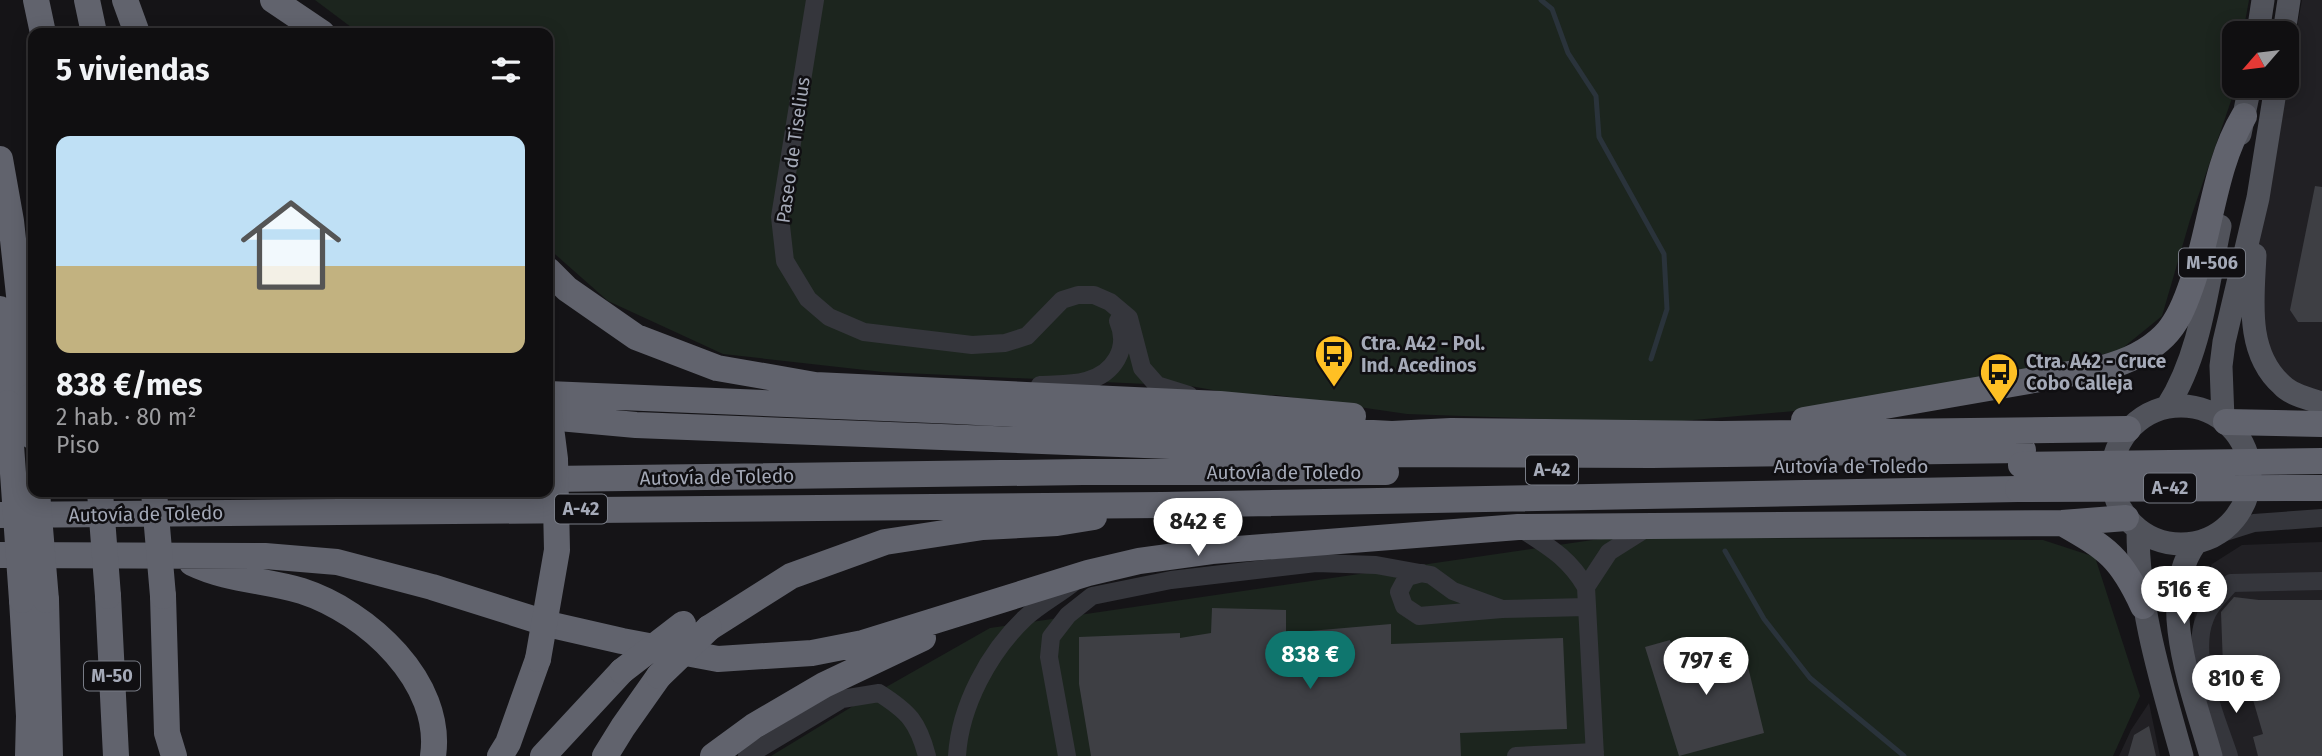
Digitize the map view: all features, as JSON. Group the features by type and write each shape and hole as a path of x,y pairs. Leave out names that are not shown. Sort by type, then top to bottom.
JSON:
{"highway":[{"path":"36,0 42,28"},
{"path":"88,0 93,28"},
{"path":"125,0 135,28"},
{"path":"273,0 314,28"},
{"path":"1721,433 2103,368 2142,354 2165,336 2181,314 2198,267 2225,159 2233,135 2245,116"},
{"path":"0,159 11,221 19,400 34,600 50,756"},
{"path":"553,275 567,289 636,337 717,368 815,385 1220,404 1384,419 1451,431"},
{"path":"0,309 19,400 28,424"},
{"path":"553,394 957,411 1392,434 1451,431 1721,433 2128,429"},
{"path":"553,417 636,425 1375,454 1652,455 2021,468 2322,448"},
{"path":"2225,421 2322,424"},
{"path":"553,429 636,425"},
{"path":"0,437 28,437"},
{"path":"500,756 508,743 538,659 557,550 553,443"},
{"path":"1083,472 1118,462 1238,462 1375,454"},
{"name":"A-42","path":"2021,468 2322,461"},
{"name":"A-42","path":"2021,468 2322,488"},
{"name":"Autovía de Toledo","path":"553,479 1083,472 2021,468"},
{"name":"Autovía de Toledo","path":"0,515 1467,500 2021,468"},
{"path":"0,482 28,482"},
{"path":"27,756 37,497"},
{"name":"M-50","path":"100,497 116,756"},
{"path":"154,497 163,596 167,733 174,756"},
{"path":"543,756 622,671 683,624 744,585 786,569 885,542 983,527 1057,523 1162,505"},
{"path":"2063,523 2112,555 2131,580 2143,606"},
{"path":"0,555 265,556 337,562 432,587 552,625 718,659 812,653 863,643 1088,573 1139,561 1212,551 1518,527 2132,524"},
{"path":"605,756 659,676 709,628 791,576 885,542"},
{"path":"178,556 211,572 302,591 340,608 378,634 407,667 427,702 436,741 433,756"},
{"path":"712,756 754,726 824,685 1011,598"}],"main road":[{"path":"2260,21 2263,0"},
{"path":"2286,21 2289,0"},
{"name":"M-506","path":"2167,407 2185,375 2193,352 2248,98"},
{"name":"M-506","path":"2225,421 2221,366 2224,342 2258,198 2274,98"},
{"path":"2258,198 2252,317 2257,344 2266,365 2283,387 2322,403"},
{"path":"2132,524 2165,543 2194,544 2216,536 2233,522 2245,503 2250,482 2249,460 2241,439 2225,421 2196,407 2167,407 2146,415 2128,429 2116,450 2111,474 2115,497 2132,524 2143,606 2182,756"},
{"path":"2194,544 2179,576 2177,617 2182,646 2199,686 2211,756"}],"street":[{"name":"Paseo de Tiselius","path":"815,0 780,217 785,261 808,299 829,317 864,332 972,345 1005,343 1027,336 1062,300 1078,295 1094,295 1110,302"},
{"path":"954,393 1085,382 1105,373 1121,356 1123,332 1110,302"},
{"path":"1110,302 1129,318 1142,368 1157,385 1220,404"},
{"path":"2216,536 2253,523 2322,518"},
{"path":"1516,756 1595,754 1586,587 1574,567 1553,549 1518,527"},
{"path":"1586,587 1609,552 1650,527"},
{"path":"1067,756 1049,657 1051,637 1068,615 1092,596 1171,580 1316,563 1376,565 1431,575 1453,591 1502,609"},
{"path":"957,756 958,740 977,683 999,646 1026,617 1088,573"},
{"path":"1422,573 1407,577 1399,592 1404,606 1419,616 1502,609 1586,607"},
{"path":"2229,756 2199,686 2200,648 2205,617 2231,583 2322,581"},
{"path":"747,756 842,699 879,693 903,708 921,733 927,756"}],"shaded area":[{"path":"315,0 2249,0 2245,21 2222,21 2222,98 2232,98 2190,220 2162,316 2119,351 1818,409 1660,423 1407,414 1276,395 1247,396 1190,386 883,372 723,354 608,301 553,252 553,28 352,28"},
{"path":"2302,0 2322,0 2322,403 2302,403 2243,322 2284,98 2300,98 2298,21"},
{"path":"1613,537 2043,540 2095,557 2140,696 2113,756 771,756 990,628"},
{"path":"2322,542 2322,756 2222,756 2191,655 2197,587 2212,564 2242,545"},
{"path":"2149,703 2160,756 2119,756 2131,730"}],"building":[{"path":"2315,186 2322,187 2322,322 2298,322 2290,310"},
{"path":"2234,597 2259,600 2322,600 2322,756 2258,756 2253,737 2263,734 2251,693 2224,693 2221,612"},
{"path":"1212,608 1286,610 1286,633 1391,624 1391,644 1563,638 1567,729 1460,733 1461,756 1091,756 1079,684 1079,637 1180,633 1180,638 1211,633"},
{"path":"1670,640 1677,665 1742,642 1764,733 1679,756 1645,647"},
{"path":"2149,726 2156,756 2128,756 2134,735"}],"waterway":[{"path":"1541,0 1552,9 1568,53 1596,96 1599,137 1664,254 1667,309 1651,359"},
{"path":"1725,551 1764,619 1810,678 1904,756"}],"place":[{"name":"Ctra. A42 - Pol. Ind. Acedinos","path":"1334,388"},
{"name":"Ctra. A42 - Cruce Cobo Calleja","path":"1999,406"}]}
